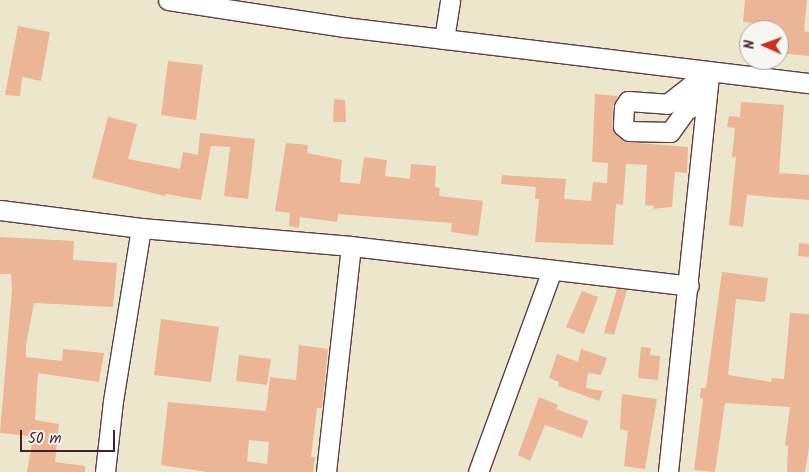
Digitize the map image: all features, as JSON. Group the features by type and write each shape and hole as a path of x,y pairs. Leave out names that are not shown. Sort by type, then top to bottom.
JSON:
{"street":[{"path":"168,0 444,39 707,86"},
{"path":"444,39 450,0"},
{"path":"676,110 690,86 809,84"},
{"path":"668,472 689,286 707,86"},
{"path":"0,210 141,228 351,246 551,272 689,286"},
{"path":"105,472 113,401 141,228"},
{"path":"326,472 351,246"},
{"path":"478,472 551,272"}],"building":[{"path":"745,0 807,0 804,31 809,32 809,56 789,54 789,20 743,20"},
{"path":"18,26 50,32 41,81 22,77 20,96 5,95"},
{"path":"168,61 203,65 196,120 161,115"},
{"path":"595,94 618,96 613,106 612,126 624,142 688,147 687,173 675,172 672,207 653,209 654,206 645,205 647,165 626,164 623,205 616,204 613,245 535,242 539,199 535,199 536,187 501,184 502,175 566,179 564,199 591,201 593,182 607,183 608,163 592,162"},
{"path":"334,99 345,100 346,122 333,122"},
{"path":"741,102 784,105 779,173 809,175 809,200 747,195 743,227 729,225 736,157 732,157 735,128 727,127 729,116 740,117"},
{"path":"108,117 137,124 128,159 180,169 183,152 198,155 200,133 255,139 248,199 224,196 230,147 211,146 201,200 166,194 165,196 92,178"},
{"path":"286,143 308,145 307,153 342,160 340,182 360,184 364,157 387,160 385,176 410,179 411,164 436,166 435,187 440,188 439,196 483,201 478,236 451,232 452,223 338,214 337,222 300,217 299,228 289,226 290,213 275,211"},
{"path":"0,237 74,241 73,260 117,263 113,307 34,303 26,345 26,357 62,361 63,349 104,353 99,382 38,373 35,420 59,424 55,462 85,466 85,472 27,472 32,443 27,443 28,436 0,433 12,289 11,274 0,274"},
{"path":"799,243 809,244 809,257 798,256"},
{"path":"722,272 768,278 765,302 736,299 728,375 771,382 772,378 784,379 790,313 809,314 809,447 805,472 787,472 788,446 785,445 790,407 725,403 715,472 694,470 703,399 700,398 701,388 706,388"},
{"path":"617,289 627,290 614,335 604,333"},
{"path":"582,291 598,297 584,334 566,327"},
{"path":"161,319 219,327 211,382 154,375"},
{"path":"299,345 328,349 322,408 317,408 311,457 315,457 313,472 207,472 161,465 168,402 266,411 270,377 296,380","holes":["249,440 269,442 267,464 247,461"]},
{"path":"641,347 651,348 650,355 660,356 658,380 638,378"},
{"path":"581,349 607,358 601,375 588,373 586,388 603,391 599,401 558,386 559,382 549,378 557,354 578,362"},
{"path":"239,355 271,359 267,385 236,381"},
{"path":"622,394 657,399 645,469 624,466 628,431 620,429"},
{"path":"539,397 558,405 556,409 588,421 582,438 545,425 530,461 518,455"}]}
